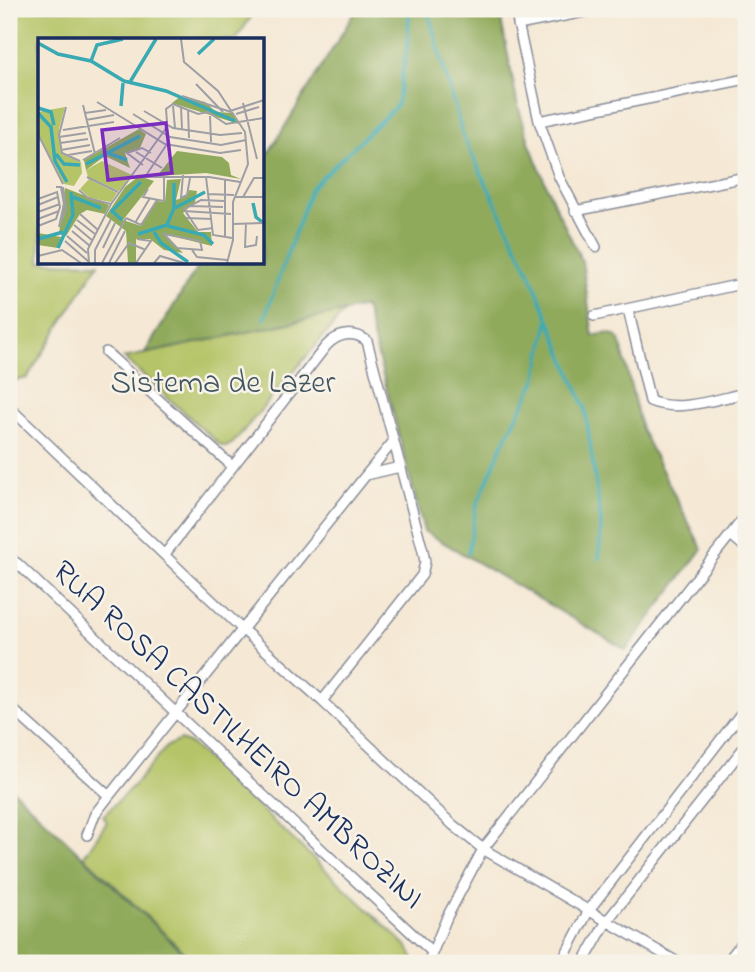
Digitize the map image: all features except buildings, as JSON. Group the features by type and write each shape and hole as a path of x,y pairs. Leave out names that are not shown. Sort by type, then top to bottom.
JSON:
{"street":[{"path":"514,9 539,121 559,177 596,247"},
{"path":"518,24 600,9"},
{"path":"539,121 746,79"},
{"path":"575,211 746,177"},
{"path":"594,316 746,283"},
{"path":"628,309 650,401 660,405 682,405 746,393"},
{"path":"165,554 332,339 347,334 361,337 370,348 423,551 424,568 422,575 322,701"},
{"path":"106,352 232,466"},
{"path":"9,407 453,825 483,849 679,963"},
{"path":"87,835 95,814 109,796 393,442"},
{"path":"366,475 400,467"},
{"path":"428,963 431,951 483,849 746,515"},
{"path":"731,535 746,548"},
{"name":"RUA ROSA CASTILHEIRO AMBROZINI","path":"9,558 431,951"},
{"path":"9,706 109,796"},
{"path":"561,963 589,910 746,707"},
{"path":"583,963 607,921 746,745"},
{"path":"729,962 746,937"}],"green space":[{"path":"9,9 256,9 237,38 38,38 38,264 98,264 27,378 9,382"},
{"path":"357,9 499,9 517,102 529,142 554,204 582,261 593,336 608,334 620,340 641,429 702,549 626,650 424,531 365,307 144,354 199,264 264,264 264,160"},
{"name":"Sistema de Lazer","path":"345,311 233,443 226,447 220,445 124,358"},
{"path":"180,740 191,744 408,947 414,963 195,963 84,856 107,822 103,816 167,746"},
{"path":"9,786 194,963 9,963"}],"waterway":[{"path":"264,319 311,188 397,105 408,42 409,9"},
{"path":"425,9 429,15 463,136 529,271 585,408 601,522 599,559"},
{"path":"468,553 476,507 502,446 536,380 548,322"}]}
